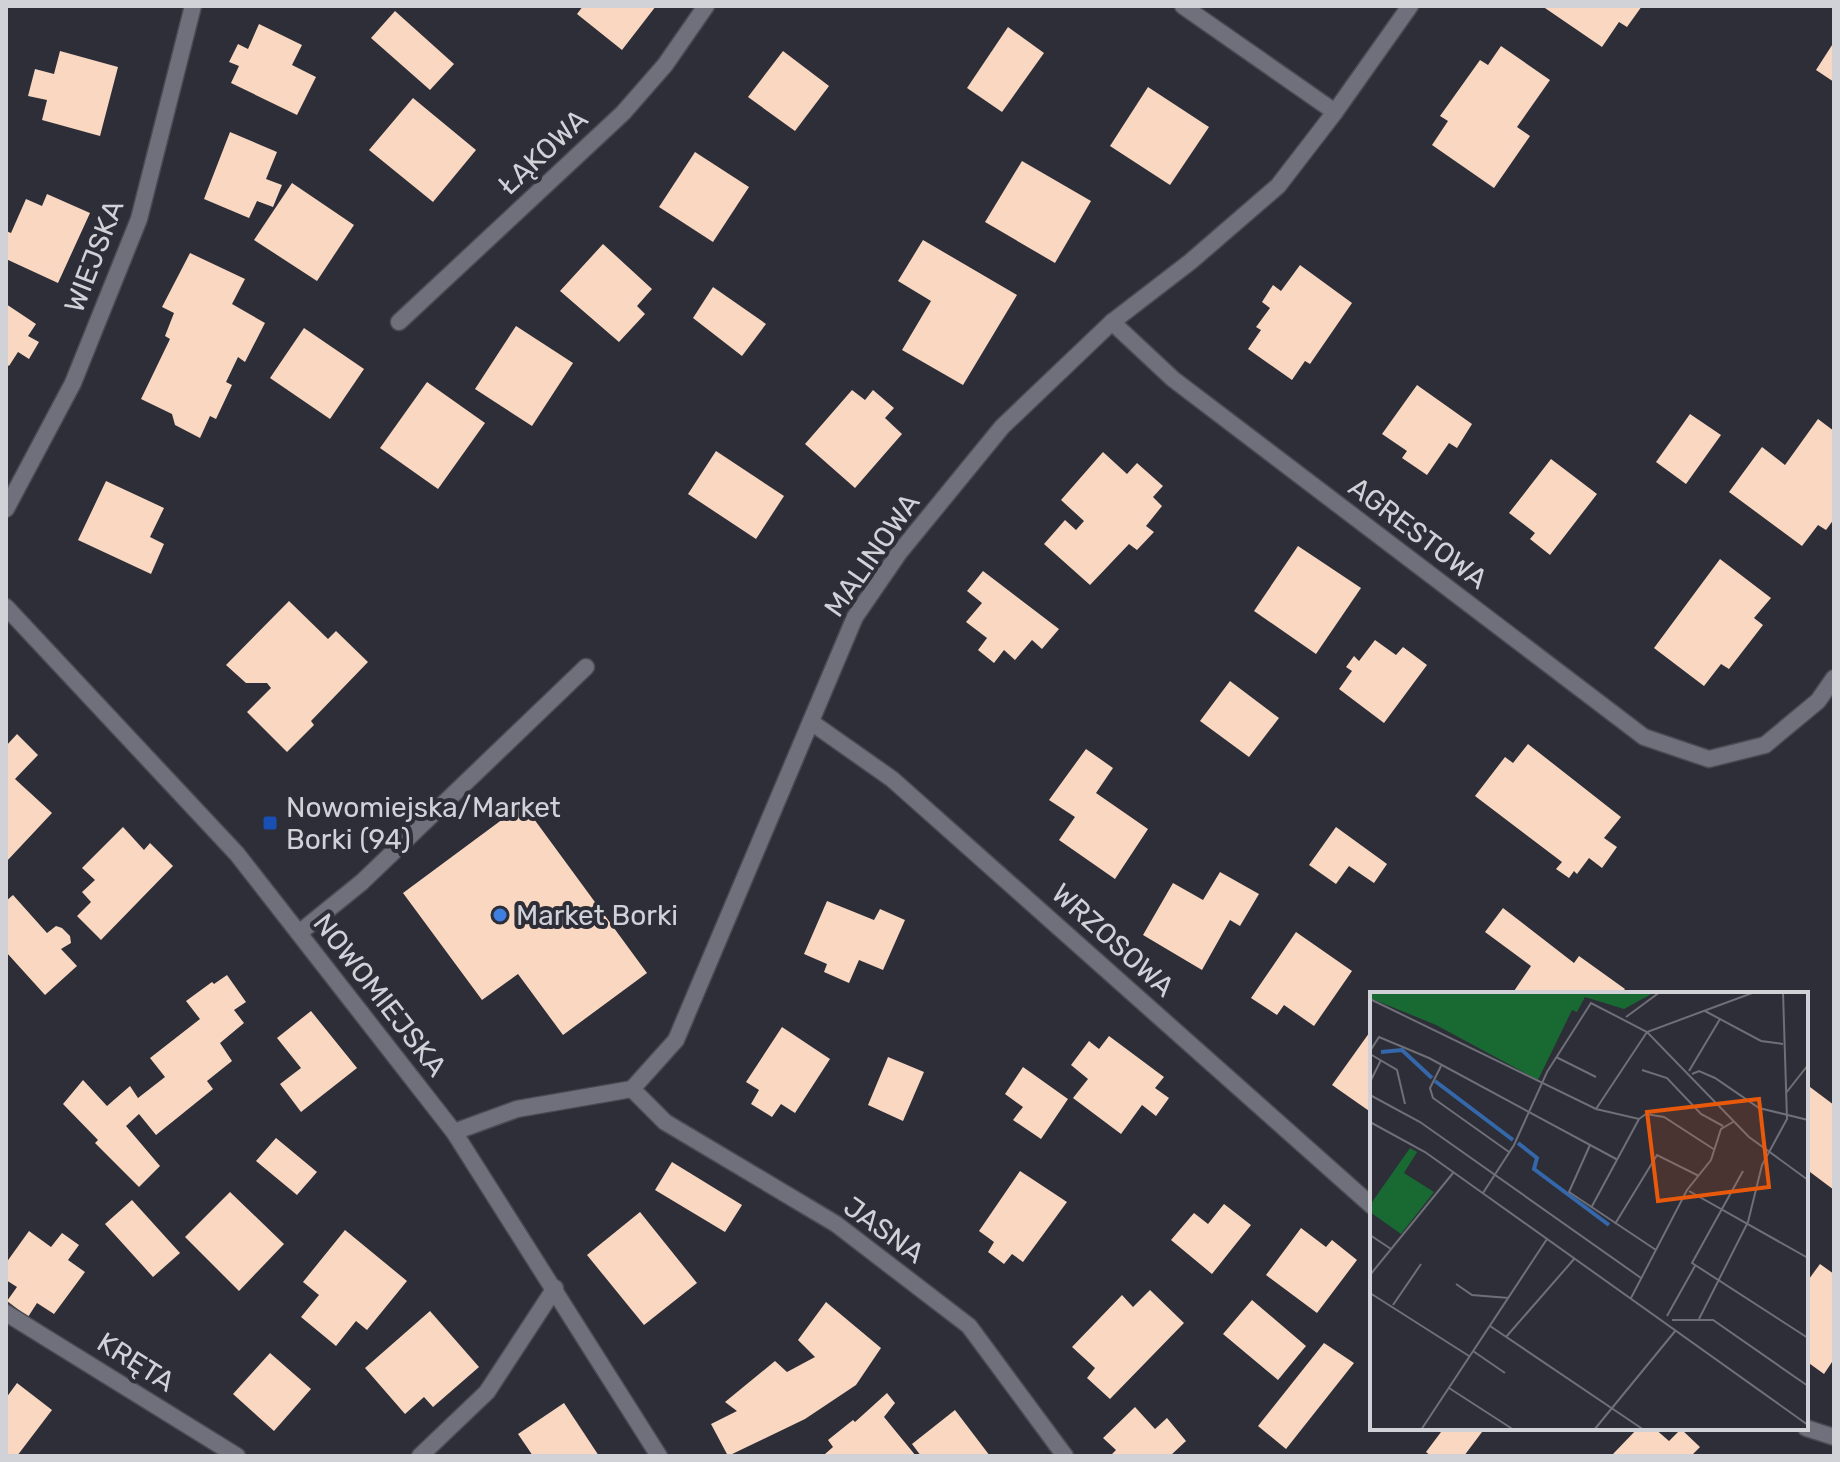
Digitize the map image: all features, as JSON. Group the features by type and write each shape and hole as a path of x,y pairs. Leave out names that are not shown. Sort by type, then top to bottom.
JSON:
{"street":[{"name":"WIEJSKA","path":"6,509 73,383 139,219 193,6"},
{"name":"ŁĄKOWA","path":"399,322 623,113 665,65 706,6"},
{"path":"1183,6 1335,112"},
{"name":"MALINOWA","path":"632,1089 676,1040 855,617 899,553 1002,427 1112,322 1190,262 1278,186 1410,6"},
{"name":"AGRESTOWA","path":"1112,322 1173,379 1644,737 1709,759 1765,745 1818,701 1834,678"},
{"name":"NOWOMIEJSKA","path":"6,607 237,854 454,1132 659,1456"},
{"path":"299,933 362,882 586,667"},
{"name":"WRZOSOWA","path":"811,722 892,779 1370,1204"},
{"path":"454,1132 517,1109 632,1089"},
{"name":"JASNA","path":"632,1089 665,1122 836,1224 969,1326 1065,1456"},
{"path":"420,1456 487,1392 555,1288"},
{"name":"KRĘTA","path":"6,1313 237,1456"},
{"path":"1808,1429 1834,1437"}],"building":[{"path":"583,6 656,6 622,50 577,14"},
{"path":"1542,6 1642,6 1627,27 1619,22 1602,47"},
{"path":"395,11 454,64 430,90 371,38"},
{"path":"259,24 302,45 292,65 316,77 297,115 231,83 239,66 229,62 238,44 248,49"},
{"path":"1008,27 1044,53 1002,112 967,88"},
{"path":"1834,42 1834,82 1816,70"},
{"path":"1501,46 1550,80 1517,127 1530,136 1494,188 1432,145 1448,121 1440,116 1480,60 1488,65"},
{"path":"60,51 118,67 100,136 42,120 47,100 28,96 35,69 54,74"},
{"path":"783,51 829,86 795,131 748,97"},
{"path":"1148,87 1209,127 1170,185 1110,146"},
{"path":"413,98 476,150 433,202 369,150"},
{"path":"230,132 277,152 266,179 282,185 273,207 257,201 249,218 204,199"},
{"path":"695,152 749,187 713,242 659,207"},
{"path":"1022,161 1091,201 1055,263 985,222"},
{"path":"292,183 354,225 317,281 254,240"},
{"path":"47,194 90,213 58,283 6,259 6,231 11,233 26,199 42,206"},
{"path":"923,240 1017,295 963,385 902,350 931,301 898,281"},
{"path":"603,244 652,289 637,306 645,314 619,342 560,291"},
{"path":"190,253 245,279 232,304 265,323 245,362 238,357 226,382 232,385 216,419 210,416 200,438 175,425 172,414 141,399 170,339 165,336 174,313 162,307"},
{"path":"1300,265 1352,303 1310,364 1305,361 1292,380 1248,349 1261,330 1256,327 1270,308 1262,302 1273,285 1281,291"},
{"path":"713,287 766,324 742,356 693,318"},
{"path":"6,304 36,324 28,336 39,342 29,359 18,352 9,366 6,364"},
{"path":"516,326 573,363 532,426 475,389"},
{"path":"304,328 364,369 330,419 270,378"},
{"path":"427,382 485,423 438,489 380,448"},
{"path":"1417,385 1472,424 1457,448 1449,443 1427,475 1402,458 1407,451 1382,434"},
{"path":"852,390 865,400 873,390 894,408 885,418 902,434 855,488 805,444"},
{"path":"1690,414 1721,435 1686,484 1656,462"},
{"path":"1818,419 1834,431 1834,519 1826,530 1818,525 1802,546 1729,492 1762,447 1785,465"},
{"path":"716,451 784,496 756,539 688,494"},
{"path":"1103,452 1127,474 1137,463 1163,486 1153,497 1162,506 1146,526 1154,532 1137,550 1129,544 1090,585 1044,544 1065,520 1076,530 1084,521 1061,500"},
{"path":"1551,459 1597,494 1550,555 1530,539 1535,533 1509,513"},
{"path":"106,481 164,508 150,537 164,544 151,574 78,540"},
{"path":"1298,546 1361,588 1316,654 1254,611"},
{"path":"1720,559 1771,598 1754,618 1763,625 1729,669 1721,664 1704,686 1654,648"},
{"path":"983,571 1059,629 1042,649 1032,640 1015,660 1004,650 994,663 978,650 987,638 966,622 982,603 967,591"},
{"path":"289,601 328,639 336,631 368,662 311,721 314,725 287,752 247,712 271,688 267,683 246,683 226,665"},
{"path":"1375,640 1396,655 1403,647 1427,665 1384,723 1339,689 1352,671 1346,667 1354,656 1359,661"},
{"path":"1230,681 1279,718 1249,757 1200,721"},
{"path":"17,734 38,755 15,779 52,813 6,862 6,746"},
{"path":"1528,744 1621,817 1604,838 1617,847 1602,868 1589,858 1577,874 1574,871 1569,878 1556,869 1562,862 1475,796 1505,757 1513,763"},
{"path":"1086,749 1113,768 1096,793 1148,829 1115,879 1059,840 1075,817 1049,800"},
{"path":"523,804 647,973 563,1035 518,974 482,1000 403,893"},
{"path":"123,827 144,850 150,843 173,866 101,940 77,916 91,902 82,892 95,880 82,868"},
{"path":"1336,827 1387,864 1374,883 1349,866 1336,884 1309,865"},
{"path":"1220,872 1259,894 1240,926 1230,920 1202,970 1143,935 1173,883 1203,900"},
{"path":"13,895 47,933 56,926 70,936 71,943 61,949 77,966 45,995 6,952 6,901"},
{"path":"827,901 874,920 880,909 905,920 883,970 859,960 849,983 824,972 827,964 804,954"},
{"path":"1503,908 1574,963 1579,956 1625,989 1623,992 1513,992 1531,966 1485,932"},
{"path":"1296,932 1352,971 1314,1026 1284,1005 1277,1015 1251,998"},
{"path":"227,975 246,1002 234,1010 244,1023 220,1043 232,1061 207,1081 213,1089 156,1135 139,1114 126,1126 160,1166 139,1187 95,1143 98,1140 63,1104 83,1080 107,1106 130,1086 138,1098 165,1077 150,1058 200,1019 186,1001"},
{"path":"311,1011 357,1068 301,1112 280,1084 301,1068 277,1038"},
{"path":"782,1027 830,1059 795,1113 781,1104 772,1117 751,1104 759,1090 746,1082"},
{"path":"1370,1032 1370,1112 1332,1085"},
{"path":"1109,1036 1164,1077 1155,1088 1169,1098 1156,1116 1142,1105 1121,1134 1073,1098 1088,1079 1071,1065 1089,1041 1099,1049"},
{"path":"888,1057 924,1072 903,1121 868,1105"},
{"path":"1023,1067 1068,1099 1041,1139 1013,1120 1023,1107 1005,1094"},
{"path":"1808,1086 1834,1105 1834,1190 1808,1170"},
{"path":"276,1138 317,1172 297,1195 256,1161"},
{"path":"672,1162 742,1205 725,1232 655,1190"},
{"path":"1020,1171 1067,1202 1023,1262 1012,1254 1004,1264 988,1252 994,1242 979,1231"},
{"path":"230,1192 284,1244 239,1291 185,1237"},
{"path":"132,1200 180,1253 153,1277 105,1224"},
{"path":"1224,1204 1251,1225 1212,1274 1171,1240 1194,1213 1208,1224"},
{"path":"640,1212 697,1283 644,1325 587,1255"},
{"path":"1301,1228 1326,1247 1332,1240 1357,1260 1317,1313 1266,1275"},
{"path":"345,1230 407,1281 367,1330 356,1321 336,1346 301,1317 319,1295 303,1282"},
{"path":"29,1231 51,1247 62,1233 79,1245 68,1260 85,1272 54,1314 37,1303 28,1317 7,1301 17,1287 6,1280 6,1263"},
{"path":"1820,1264 1834,1274 1834,1359 1824,1374 1808,1362 1808,1280"},
{"path":"1150,1290 1184,1323 1110,1399 1087,1378 1095,1368 1072,1347 1122,1295 1133,1307"},
{"path":"1252,1300 1306,1346 1278,1380 1223,1334"},
{"path":"826,1302 881,1348 856,1385 805,1419 728,1456 711,1424 737,1411 725,1402 775,1361 787,1372 815,1357 798,1340"},
{"path":"430,1311 479,1367 433,1407 424,1397 405,1414 365,1368"},
{"path":"1324,1343 1354,1363 1286,1449 1258,1426"},
{"path":"270,1353 311,1389 274,1431 233,1394"},
{"path":"17,1383 52,1410 17,1456 6,1456 6,1398"},
{"path":"887,1393 895,1403 884,1417 916,1456 827,1456 825,1454 833,1447 828,1440 853,1420 855,1422"},
{"path":"564,1403 599,1456 533,1456 518,1434"},
{"path":"1135,1407 1155,1429 1167,1418 1186,1441 1170,1456 1110,1456 1116,1450 1103,1438"},
{"path":"955,1410 990,1456 921,1456 912,1444"},
{"path":"1442,1430 1484,1430 1464,1456 1431,1456 1426,1452"},
{"path":"1636,1430 1656,1430 1669,1441 1682,1430 1700,1447 1691,1456 1613,1454"}],"place":[{"name":"Nowomiejska/Market Borki (94)","path":"270,823"},
{"name":"Market Borki","path":"500,915"}]}
